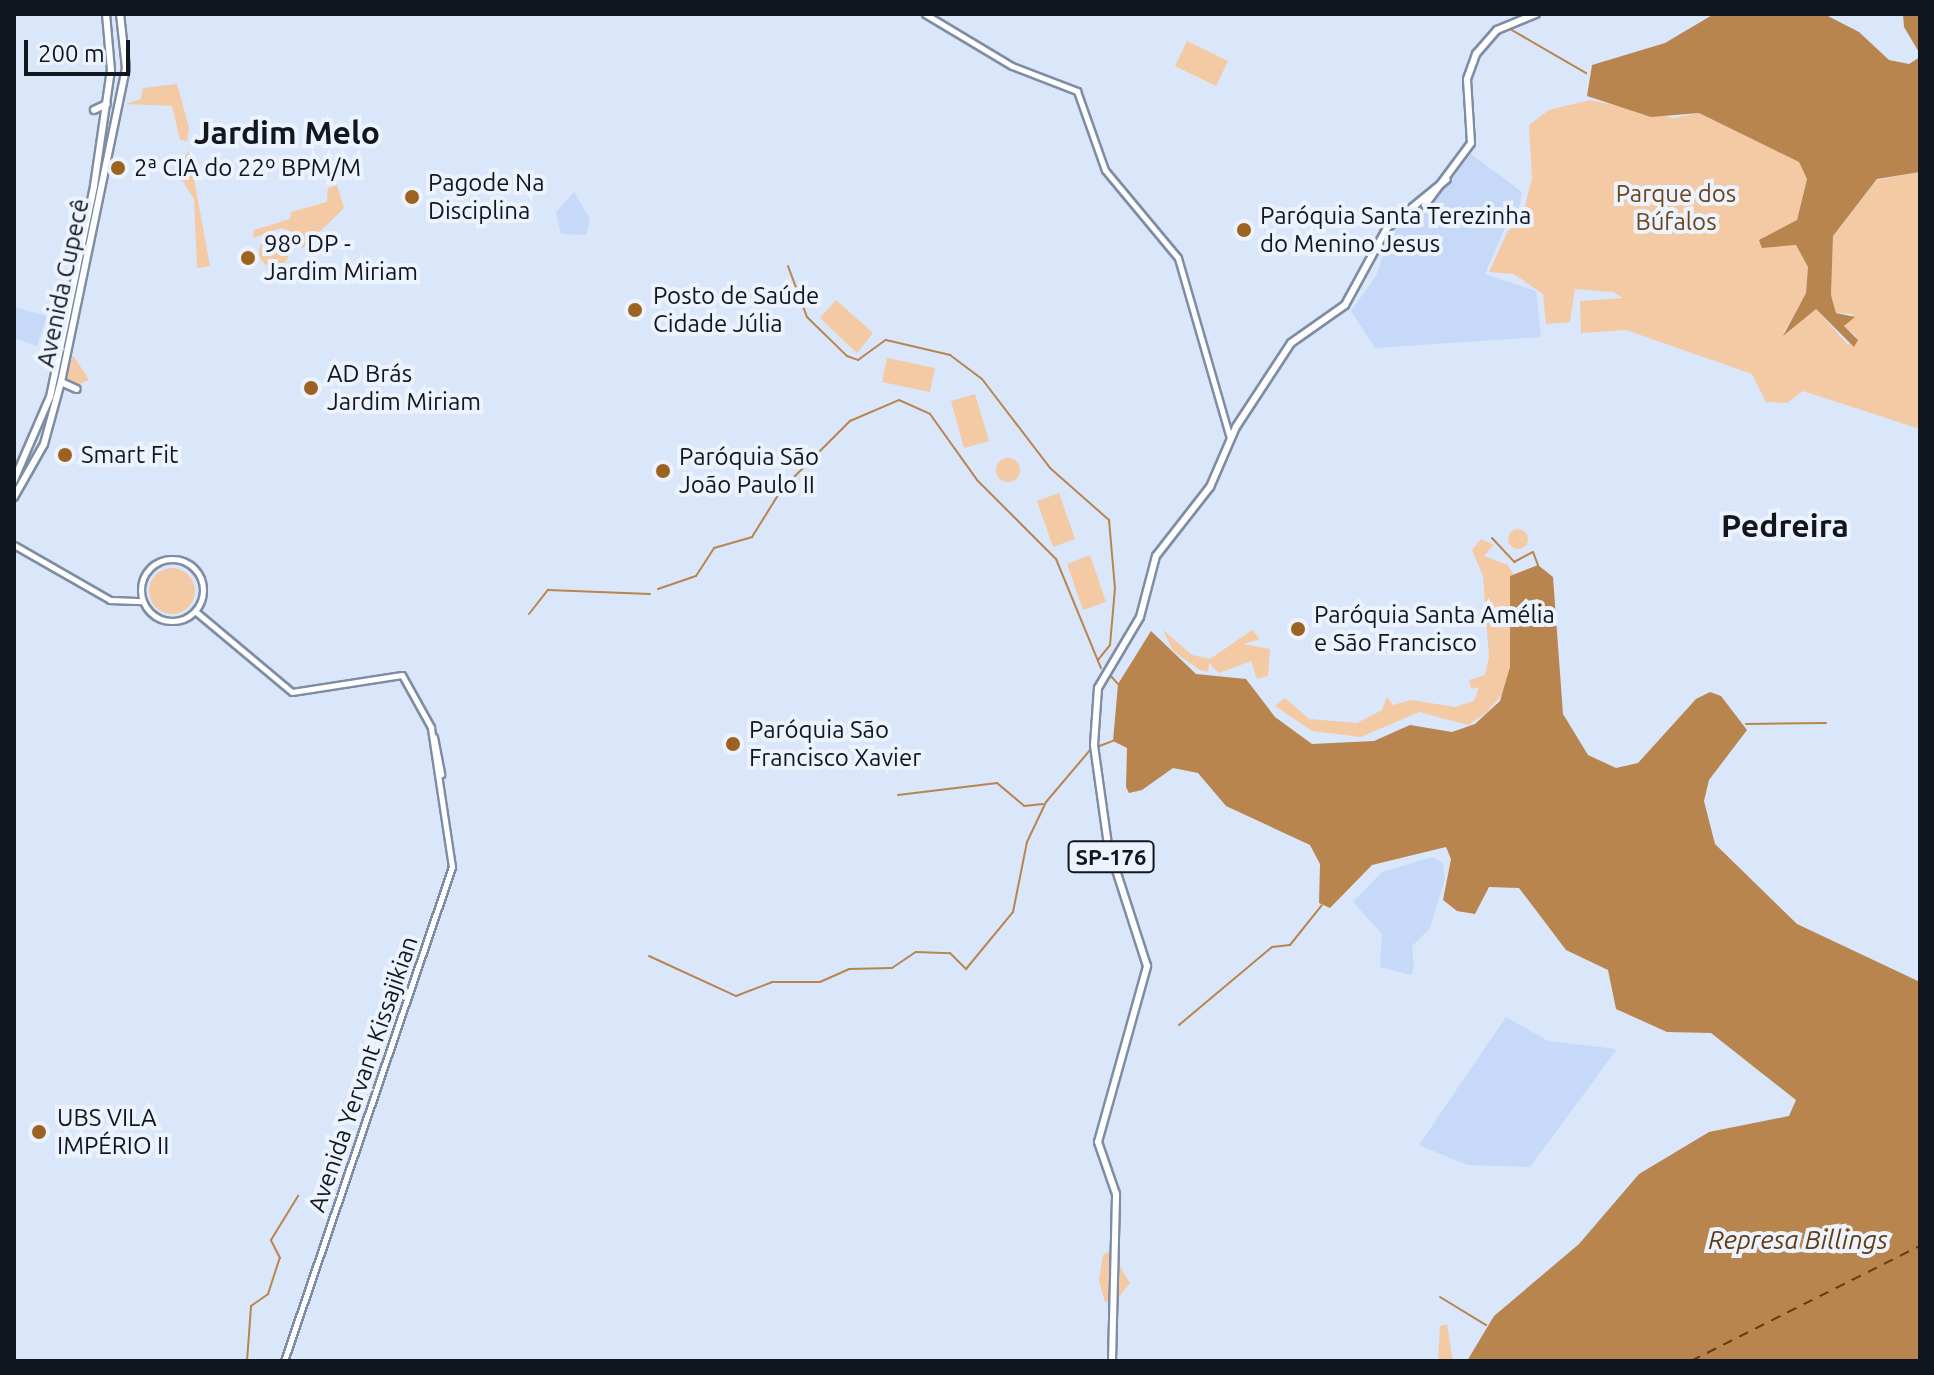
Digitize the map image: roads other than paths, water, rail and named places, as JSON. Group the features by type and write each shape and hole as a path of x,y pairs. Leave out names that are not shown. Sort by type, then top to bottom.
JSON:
{"main road":[{"name":"Avenida Cupecê","path":"14,480 50,397 107,107 106,14"},
{"name":"Avenida Cupecê","path":"14,497 44,444 67,355 126,68 120,14"},
{"path":"925,14 1029,73 1077,91 1105,170 1178,258 1230,438"},
{"name":"SP-176","path":"1112,1361 1117,1200 1098,1142 1147,966 1108,845 1094,748 1103,673 1140,617 1156,556 1210,487 1230,438 1291,343 1345,305 1371,257 1447,179 1471,143 1467,79 1476,54 1497,30 1536,14"},
{"path":"94,110 107,107"},
{"path":"67,355 77,356"},
{"path":"61,382 77,389"},
{"path":"14,545 110,600 143,601 168,621 195,611 201,580 181,561 151,568 143,601"},
{"name":"Avenida Yervant Kissajikian","path":"195,611 292,692 402,675 422,702 431,728 452,867 284,1361"}],"water":[{"path":"1714,14 1824,14 1859,32 1889,60 1909,64 1920,57 1920,172 1877,179 1833,236 1831,295 1836,313 1855,317 1844,326 1858,340 1854,347 1816,309 1783,336 1806,293 1808,267 1796,245 1762,248 1759,240 1797,220 1807,179 1799,162 1699,113 1651,117 1587,96 1592,65 1665,43"},
{"path":"1903,14 1920,14 1920,54 1904,27"},
{"name":"Represa Billings","path":"1538,565 1553,577 1563,714 1588,755 1616,768 1638,763 1696,699 1710,692 1721,696 1747,730 1709,780 1704,801 1715,844 1797,924 1920,982 1920,1361 1467,1361 1494,1316 1579,1244 1639,1174 1709,1132 1789,1116 1796,1100 1711,1033 1667,1032 1616,1009 1608,970 1566,950 1519,888 1489,887 1475,914 1457,911 1443,900 1451,859 1446,847 1372,865 1330,908 1319,903 1320,864 1310,845 1226,806 1198,773 1173,768 1142,790 1129,793 1126,787 1127,748 1113,741 1118,684 1151,631 1196,674 1246,679 1275,717 1312,744 1374,741 1410,725 1452,732 1475,724 1500,701 1510,667 1510,576"}],"waterway":[{"path":"1510,29 1586,73"},
{"path":"788,266 807,317 847,356 858,360 886,340 950,355 982,379 1050,468 1109,520 1115,588 1110,645 1098,660"},
{"path":"788,483 850,421 899,400 930,414 977,480 1056,559 1101,668"},
{"path":"658,589 696,576 714,548 752,537 780,492"},
{"path":"1492,538 1514,562 1533,552 1538,565"},
{"path":"529,614 548,590 650,594"},
{"path":"1109,674 1118,684"},
{"path":"1746,724 1826,723"},
{"path":"1097,747 1113,741"},
{"path":"649,956 736,996 772,982 820,982 849,969 892,968 916,952 950,953 966,969 1013,912 1027,842 1046,802 1091,749"},
{"path":"898,795 997,783 1024,806 1043,804"},
{"path":"1179,1025 1272,947 1290,945 1322,905"},
{"path":"247,1361 251,1306 268,1294 280,1258 271,1240 298,1196"},
{"path":"1440,1297 1486,1325"}],"place":[{"name":"2ª CIA do 22º BPM/M","path":"118,168"},
{"name":"Pagode Na Disciplina","path":"412,197"},
{"name":"Paróquia Santa Terezinha do Menino Jesus","path":"1244,230"},
{"name":"98º DP - Jardim Miriam","path":"248,258"},
{"name":"Posto de Saúde Cidade Júlia","path":"635,310"},
{"name":"AD Brás Jardim Miriam","path":"311,388"},
{"name":"Smart Fit","path":"65,455"},
{"name":"Paróquia São João Paulo II","path":"663,471"},
{"name":"Paróquia Santa Amélia e São Francisco","path":"1298,629"},
{"name":"Paróquia São Francisco Xavier","path":"733,744"},
{"name":"UBS VILA IMPÉRIO II","path":"39,1132"}],"district":[{"name":"Jardim Melo","path":"287,132"},
{"name":"Pedreira","path":"1785,525"}],"park label":[{"name":"Parque dos Búfalos","path":"1676,208"}]}
